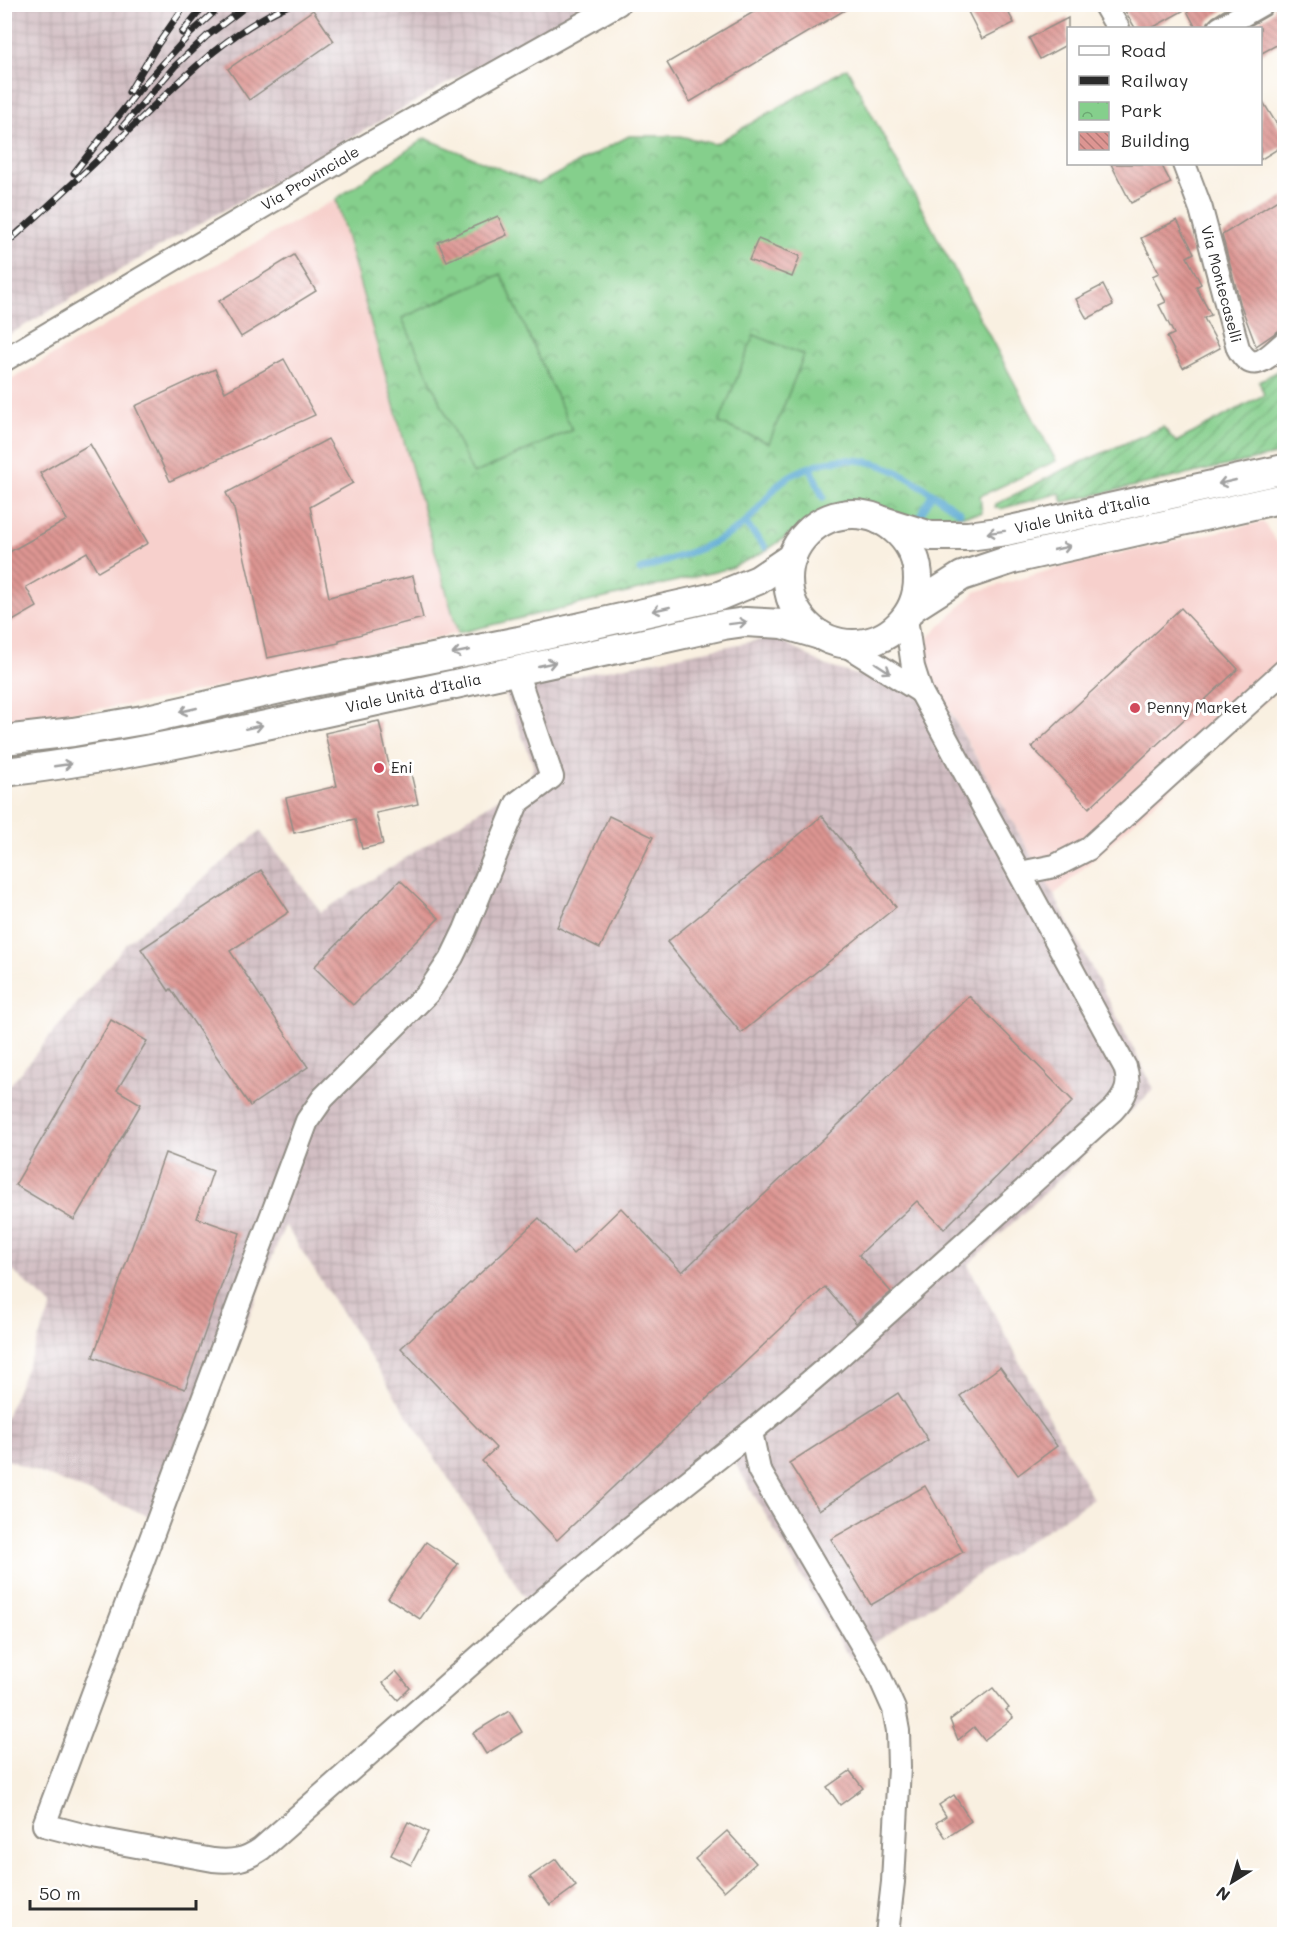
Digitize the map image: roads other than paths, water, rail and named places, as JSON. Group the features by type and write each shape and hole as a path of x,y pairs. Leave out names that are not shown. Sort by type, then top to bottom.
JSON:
{"main road":[{"name":"Viale Unità d'Italia","path":"832,640 803,621 792,601 788,579 792,557 803,537 819,524 839,516 860,514 931,536 968,536 996,532 1284,470"},
{"name":"Viale Unità d'Italia","path":"4,772 122,755 724,625 745,622 783,624 832,640 861,644 878,640 894,631 909,613 962,576 1013,559 1284,498"},
{"name":"Viale Unità d'Italia","path":"880,520 898,532 910,548 917,568 918,588 909,613"},
{"name":"Viale Unità d'Italia","path":"4,740 73,732 143,720 302,684 519,641 719,596 758,580 792,557"}],"street":[{"name":"Via Provinciale","path":"4,360 355,152 618,4"},
{"path":"1104,4 1117,27"},
{"path":"1222,27 1262,4"},
{"name":"Via Montecaselli","path":"1184,165 1200,209 1238,348 1243,358 1255,363 1264,359 1284,343"},
{"path":"516,671 552,777 517,802 465,930 452,957 427,994 323,1098 307,1121 44,1825 98,1839 213,1860 231,1862 248,1858 556,1589 751,1432 832,1362 1122,1101 1128,1089 1125,1066 921,692 913,667 909,613"},
{"path":"832,640 921,692"},
{"path":"1020,873 1055,866 1088,849 1284,671"},
{"path":"751,1432 759,1470 877,1671 894,1709 898,1731 899,1767 893,1882 887,1935"}],"waterway":[{"path":"640,570 726,536 749,519 785,479 818,464 839,460 859,460 894,470 960,512"},
{"path":"810,467 823,497"},
{"path":"919,518 932,494"},
{"path":"745,523 765,547"}],"railway":[{"path":"129,92 186,4"},
{"path":"182,33 205,4"},
{"path":"74,173 138,91 190,34 223,4"},
{"path":"123,126 175,66 207,36 249,4"},
{"path":"15,236 205,59 245,29 291,4"},
{"path":"4,246 21,230"}],"place":[{"name":"Penny Market","path":"1135,708"},
{"name":"Eni","path":"379,768"}]}
